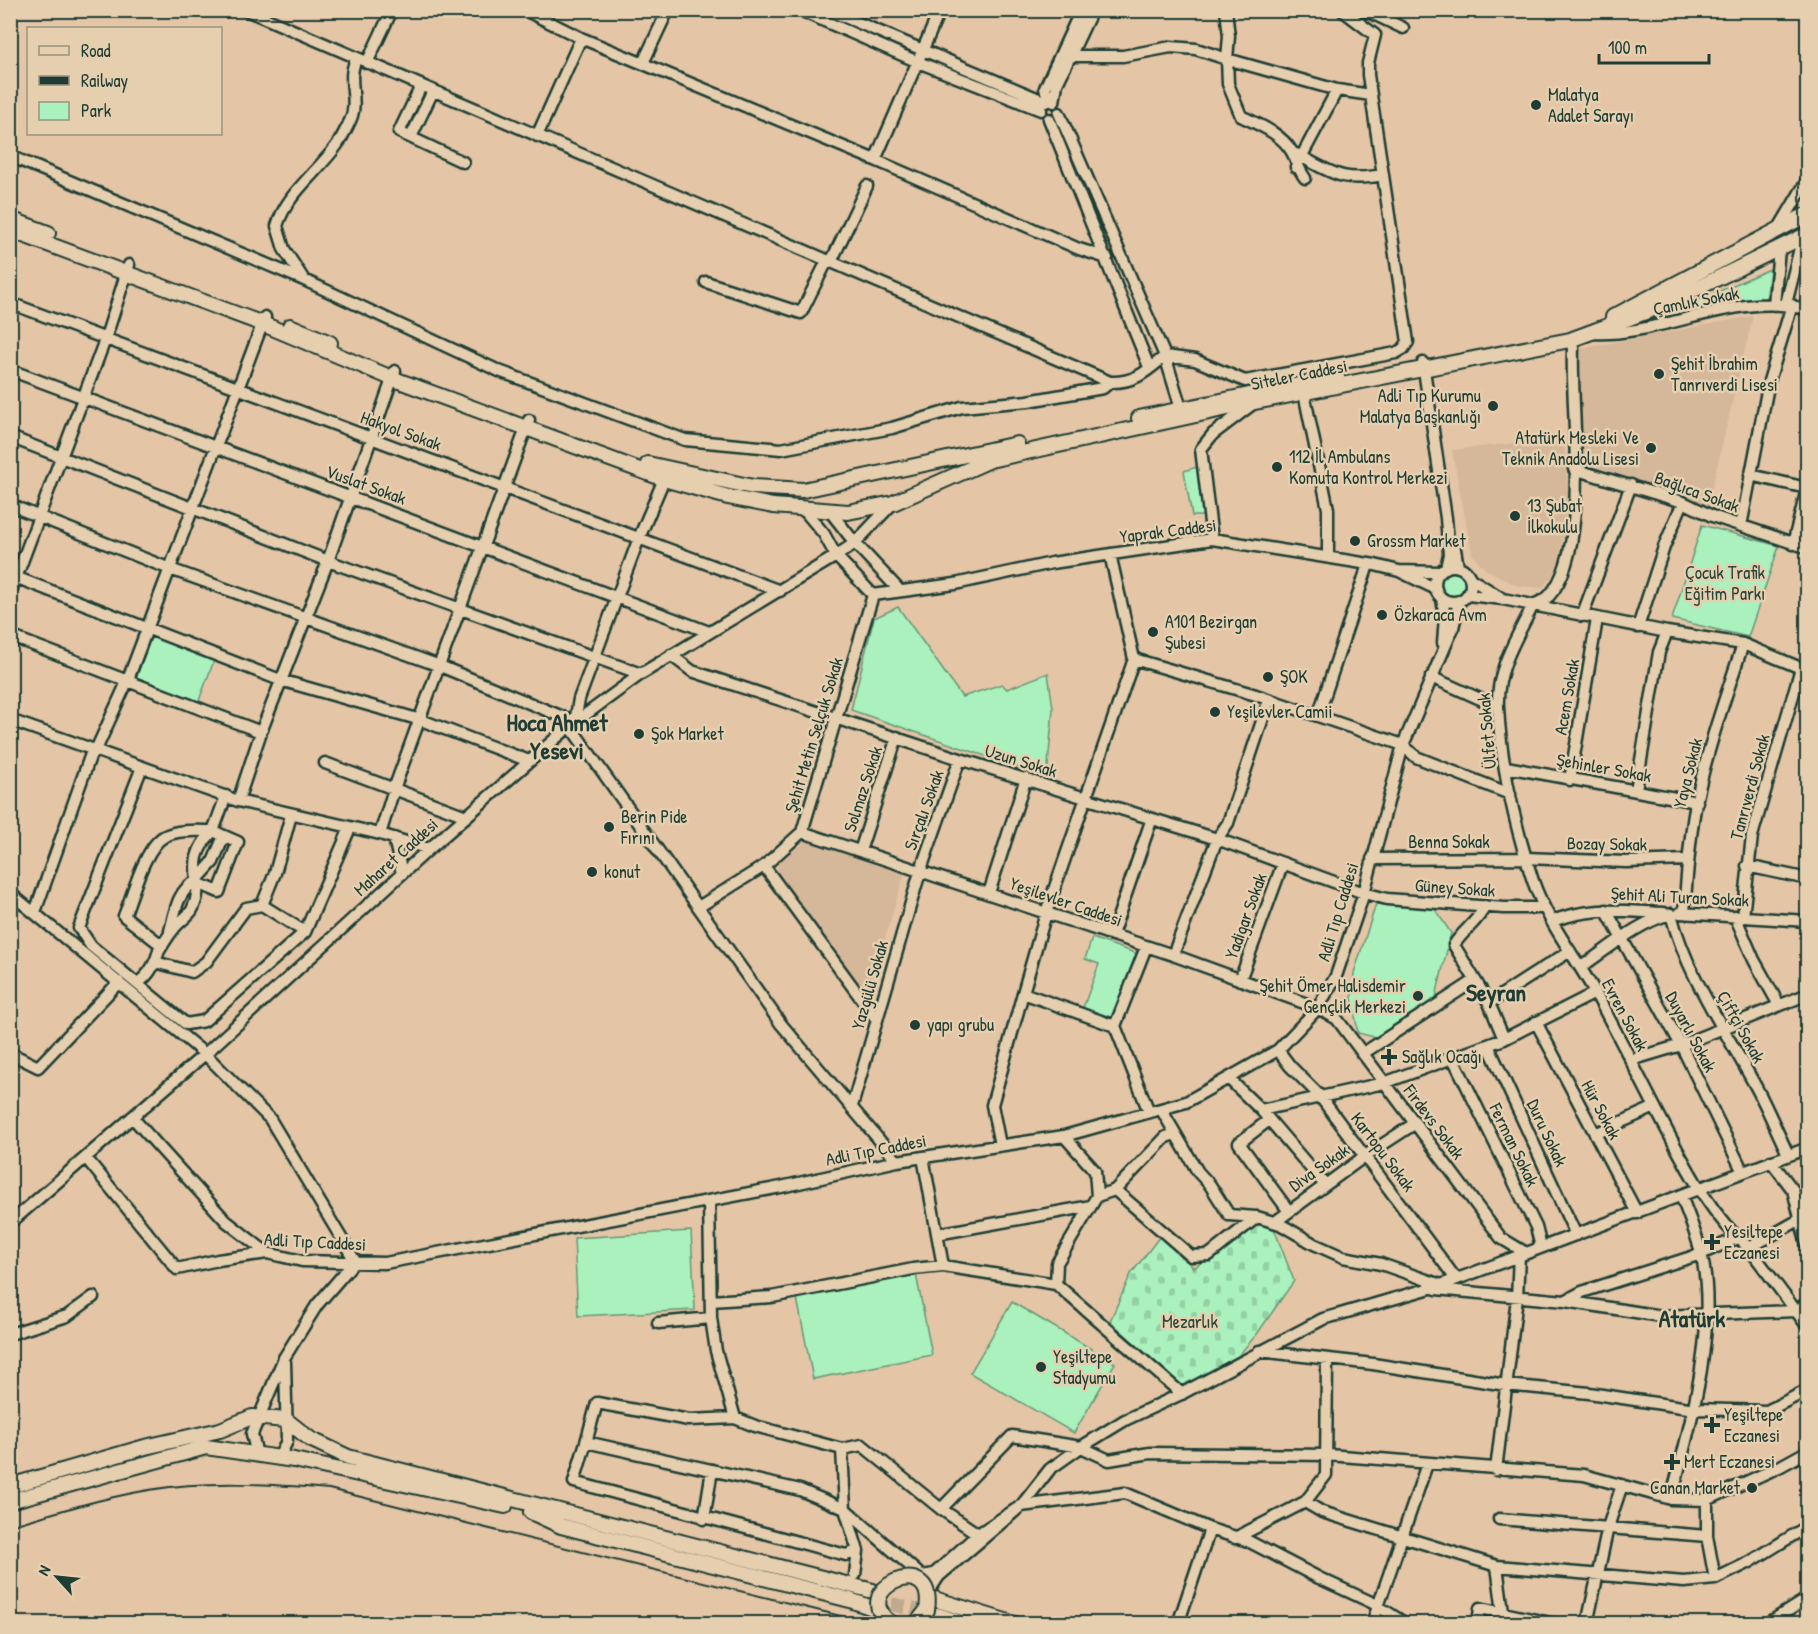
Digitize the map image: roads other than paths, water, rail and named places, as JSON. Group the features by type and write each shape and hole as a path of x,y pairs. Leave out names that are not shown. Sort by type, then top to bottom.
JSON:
{"main road":[{"name":"Siteler Caddesi","path":"529,424 664,479 728,497 804,510 848,512 893,503 990,460 1555,339 1602,323 1807,213"},
{"path":"1784,225 1795,240 1807,213"},
{"path":"10,219 128,269 264,321 394,375 529,424"},
{"path":"10,230 128,269"},
{"name":"Siteler Caddesi","path":"529,424 655,466 770,490 803,490 1289,385 1538,348 1570,340 1659,307 1795,240"},
{"path":"824,486 828,496 829,510"},
{"path":"803,490 801,495 804,510"},
{"path":"10,1486 257,1417 286,1420 310,1439 348,1456 532,1508 872,1595"},
{"path":"10,1501 206,1447 279,1458 532,1508 565,1506 858,1579 888,1584"},
{"path":"532,1508 561,1526 850,1600 884,1618"},
{"path":"884,1618 880,1598 888,1584 894,1580 914,1575 928,1595 988,1620"},
{"path":"928,1595 928,1619"},
{"path":"928,1619 1014,1623"},
{"path":"928,1619 965,1623"}],"street":[{"path":"246,10 1110,382 1127,383 1142,377 1149,367 1165,356 1195,360 1245,381 1403,350 1408,342 1371,95 1368,63 1375,35 1342,10"},
{"path":"304,280 284,249 277,226 291,198 337,145 352,117 355,104 352,66 362,60 392,10"},
{"path":"525,10 580,38 875,160 1078,249 1107,258"},
{"path":"799,10 1050,106"},
{"path":"828,10 920,57"},
{"path":"875,160 940,10"},
{"path":"1081,10 1045,88 1050,106 1165,356 1181,408"},
{"path":"1092,10 1057,84 1050,106 1049,119 1107,258 1149,367"},
{"path":"1226,10 1229,36 1228,84 1240,116 1275,134 1297,159 1305,178"},
{"path":"1365,10 1403,28"},
{"path":"643,63 666,11"},
{"path":"537,136 580,38"},
{"path":"1070,56 1123,56 1172,47 1196,49 1337,90 1371,95"},
{"path":"421,86 399,132 463,162"},
{"path":"1297,159 1337,90"},
{"path":"411,138 433,91"},
{"path":"10,156 304,280 499,371 685,440 781,449 892,428 962,407 1103,388 1110,382"},
{"path":"1297,159 1335,175 1361,178 1383,174"},
{"path":"1784,225 1808,179"},
{"path":"706,282 801,313 867,186"},
{"path":"1784,305 1795,240"},
{"path":"1741,526 1795,240"},
{"path":"10,594 13,577 39,517 106,337 128,269"},
{"name":"Hakyol Sokak","path":"10,303 780,591"},
{"name":"Çamlık Sokak","path":"1590,333 1612,335 1731,309 1784,305 1808,310"},
{"path":"35,912 93,752 127,682 264,321"},
{"path":"1533,605 1548,597 1560,579 1574,525 1573,348 1570,340"},
{"path":"1426,365 1458,567 1470,579 1503,599"},
{"name":"Adli Tıp Caddesi","path":"1426,365 1449,554 1443,570 1439,594 1445,617 1442,649"},
{"name":"Vuslat Sokak","path":"10,370 709,632"},
{"path":"238,801 280,680 328,561 394,375"},
{"path":"1304,393 1328,509 1328,557"},
{"path":"1212,539 1201,449 1213,434 1255,402"},
{"path":"380,834 394,789 529,424"},
{"path":"10,437 328,561 462,607 641,674"},
{"name":"Bağlıca Sokak","path":"1574,469 1683,502 1741,526 1808,548"},
{"path":"1750,475 1807,486 1793,544"},
{"path":"572,724 579,699 639,538 664,479"},
{"path":"1582,616 1631,485"},
{"path":"1638,627 1664,547 1683,502"},
{"path":"836,556 855,543 893,503"},
{"path":"10,505 170,569 440,666 572,724 782,1024 897,1161"},
{"path":"804,510 824,534 836,556 873,595"},
{"path":"829,510 855,543 900,591"},
{"name":"Yaprak Caddesi","path":"873,595 955,584 1052,563 1212,539 1328,557 1399,571 1439,594"},
{"path":"1000,1145 992,1105 1047,914 1134,659 1110,554"},
{"name":"Maharet Caddesi","path":"10,1224 205,1054 429,849 572,724 641,674 836,556"},
{"path":"1318,716 1368,565"},
{"path":"1399,571 1443,570 1458,567"},
{"path":"13,577 280,680 420,720 529,761"},
{"name":"Adli Tıp Caddesi","path":"86,1158 177,1269 267,1253 302,1261 385,1263 709,1201 897,1161 1064,1136 1186,1102 1278,1050 1318,1008 1336,976 1364,893 1402,745 1453,628 1470,579"},
{"path":"1439,594 1463,598 1503,599 1638,627 1743,644 1804,669"},
{"name":"Şehit Metin Selçuk Sokak","path":"700,906 764,866 802,832 873,595"},
{"name":"Ülfet Sokak","path":"1526,858 1510,794 1498,706 1500,678 1505,660 1533,605"},
{"name":"Acem Sokak","path":"1570,780 1597,619"},
{"path":"1636,790 1659,652 1667,632"},
{"path":"10,636 261,732"},
{"name":"Yaya Sokak","path":"1684,913 1696,802 1720,713 1743,644"},
{"name":"Uzun Sokak","path":"671,655 692,671 960,759 1026,778 1151,821 1217,839 1364,893"},
{"path":"1134,659 1269,700 1402,745 1416,757 1510,794"},
{"name":"Tanrıverdi Sokak","path":"1739,916 1752,836 1804,669"},
{"path":"1431,676 1498,706"},
{"path":"1173,955 1217,839 1227,822 1269,700"},
{"path":"10,720 93,752 238,801 380,834 429,849"},
{"name":"Solmaz Sokak","path":"860,851 897,737"},
{"name":"Sırçalı Sokak","path":"920,872 960,759"},
{"path":"325,763 466,816"},
{"path":"142,767 79,928 91,946 186,1024 204,1022 305,932 350,828"},
{"name":"Şehinler Sokak","path":"1506,767 1696,802"},
{"path":"989,893 1026,778"},
{"path":"136,983 144,979 170,933 191,911 197,894 194,867 197,851 213,831 226,796"},
{"path":"262,905 275,873 291,815"},
{"path":"1112,935 1151,821"},
{"path":"159,951 160,944 124,916 154,845 166,835 213,831 238,842 219,892 195,882"},
{"name":"Yeşilevler Caddesi","path":"802,832 1173,955 1318,1008"},
{"path":"195,882 213,862 224,836"},
{"path":"394,838 402,874"},
{"name":"Benna Sokak","path":"1372,859 1526,858"},
{"name":"Bozay Sokak","path":"1526,858 1626,862 1688,860"},
{"name":"Evren Sokak","path":"1526,858 1544,908 1596,993 1697,1188 1737,1238 1749,1248 1808,1327"},
{"name":"Yadigar Sokak","path":"1240,980 1282,863"},
{"path":"764,866 877,1020"},
{"path":"1747,866 1808,879"},
{"name":"Yazgülü Sokak","path":"852,1106 920,872"},
{"path":"10,893 205,1054 270,1119 355,1261 317,1305 284,1359 257,1417 252,1434 257,1455"},
{"name":"Güney Sokak","path":"1364,893 1387,900 1544,908"},
{"path":"155,962 192,972 206,962 246,908 262,905 305,932"},
{"path":"1485,906 1480,916 1454,945 1489,1003 1504,1039"},
{"name":"Şehit Ali Turan Sokak","path":"1552,921 1578,911 1606,910 1807,920"},
{"name":"Duyarlı Sokak","path":"1606,910 1681,1045 1743,1172"},
{"path":"1581,967 1658,917 1671,914"},
{"name":"Çiftçi Sokak","path":"1671,914 1677,937 1757,1089 1788,1154"},
{"path":"1739,916 1754,960 1779,1005"},
{"path":"1146,947 1115,1026 1149,1112"},
{"path":"1489,1003 1570,951"},
{"path":"1362,1054 1474,981"},
{"path":"10,1053 38,1067 119,982"},
{"path":"1023,993 1115,1026"},
{"path":"1261,1110 1319,1095 1384,1083 1504,1039 1596,993"},
{"path":"1631,1060 1681,1045 1808,994"},
{"name":"Firdevs Sokak","path":"1318,1008 1336,1019 1501,1238 1522,1254"},
{"name":"Hür Sokak","path":"1536,1022 1637,1213"},
{"name":"Duru Sokak","path":"1488,1045 1576,1235"},
{"name":"Kartopu Sokak","path":"1278,1050 1290,1066 1319,1095 1456,1279"},
{"name":"Ferman Sokak","path":"1453,1058 1536,1227 1541,1247"},
{"path":"1229,1079 1261,1110 1325,1185"},
{"path":"1595,1134 1655,1107"},
{"path":"1161,1109 1198,1172 1210,1185 1229,1215 1257,1217 1275,1222 1343,1257 1381,1264 1435,1287 1517,1298 1564,1301 1661,1316 1796,1311 1808,1302"},
{"path":"132,1117 226,1221 267,1253"},
{"path":"1269,1120 1239,1143 1288,1210"},
{"name":"Diva Sokak","path":"1275,1222 1288,1210 1414,1124"},
{"path":"1056,1284 1057,1263 1097,1196 1115,1190 1166,1137 1175,1134"},
{"path":"1064,1136 1095,1171 1097,1196"},
{"path":"586,1442 801,1490 845,1509 914,1575 934,1574 1021,1506 1050,1469 1081,1447 1125,1420 1182,1394 1258,1351 1323,1319 1435,1287 1637,1213 1788,1154 1806,1150"},
{"path":"923,1157 943,1266"},
{"path":"1770,1161 1793,1191 1805,1217 1808,1248"},
{"path":"1115,1190 1191,1256 1209,1255 1257,1217"},
{"path":"1671,1499 1695,1409 1706,1315 1701,1254 1681,1196"},
{"path":"709,1201 711,1318 716,1352 735,1418"},
{"path":"937,1234 1090,1206"},
{"path":"1749,1248 1805,1217"},
{"path":"1564,1301 1581,1292 1701,1254 1737,1238"},
{"path":"1496,1470 1522,1254"},
{"path":"711,1301 772,1297 913,1269 943,1266 1056,1284 1182,1394"},
{"path":"10,1334 67,1316 93,1297"},
{"path":"658,1323 711,1318"},
{"path":"1258,1351 1506,1385 1589,1393 1695,1409 1767,1411 1808,1390"},
{"path":"279,1458 287,1441 284,1359"},
{"path":"1242,1537 1305,1502 1326,1475 1328,1455 1327,1359"},
{"path":"858,1551 846,1556 574,1482 597,1403 689,1420 735,1418 755,1426 842,1449 862,1444 941,1509 978,1534"},
{"path":"941,1509 1012,1436 1081,1447 1109,1460 1150,1453 1328,1455 1496,1470 1584,1475 1671,1499 1707,1500 1808,1451"},
{"path":"842,1449 845,1509 858,1551 858,1579"},
{"path":"1372,1623 1427,1464"},
{"path":"704,1519 712,1470"},
{"path":"1587,1623 1600,1573 1608,1527 1622,1485"},
{"path":"928,1595 939,1576 978,1534 1021,1506 1125,1493 1210,1528 1242,1537 1378,1606 1406,1623"},
{"path":"1707,1500 1707,1536 1715,1579"},
{"path":"1305,1502 1322,1512 1497,1566 1600,1573 1684,1582 1715,1579 1750,1562 1808,1526"},
{"path":"1499,1519 1707,1536"},
{"path":"1178,1623 1210,1528"},
{"path":"1497,1566 1503,1612"},
{"path":"1767,1623 1808,1598"},
{"path":"1478,1623 1480,1608 1555,1623"}],"tunnel":[{"path":"871,1599 936,1615"}],"railway":[{"path":"10,1526 96,1501 172,1487 239,1484 329,1489 873,1624"}],"place":[{"name":"Malatya Adalet Sarayı","path":"1536,105"},
{"name":"Şehit İbrahim Tanrıverdi Lisesi","path":"1659,374"},
{"name":"Adli Tıp Kurumu Malatya Başkanlığı","path":"1493,406"},
{"name":"Atatürk Mesleki Ve Teknik Anadolu Lisesi","path":"1651,448"},
{"name":"112 İl Ambulans Komuta Kontrol Merkezi","path":"1277,467"},
{"name":"13 Şubat İlkokulu","path":"1515,516"},
{"name":"Grossm Market","path":"1355,541"},
{"name":"Özkaraca Avm","path":"1382,615"},
{"name":"A101 Bezirgan Şubesi","path":"1153,632"},
{"name":"ŞOK","path":"1268,677"},
{"name":"Yeşilevler Camii","path":"1215,712"},
{"name":"Şok Market","path":"639,734"},
{"name":"Berin Pide Fırını","path":"609,827"},
{"name":"konut","path":"592,872"},
{"name":"Şehit Ömer Halisdemir Gençlik Merkezi","path":"1418,996"},
{"name":"yapı grubu","path":"915,1025"},
{"name":"Sağlık Ocağı","path":"1389,1057"},
{"name":"Yesiltepe Eczanesi","path":"1712,1242"},
{"name":"Yeşiltepe Stadyumu","path":"1041,1367"},
{"name":"Yeşiltepe Eczanesi","path":"1712,1425"},
{"name":"Mert Eczanesi","path":"1672,1462"},
{"name":"Canan Market","path":"1752,1488"}],"district":[{"name":"Hoca Ahmet Yesevi","path":"557,737"},
{"name":"Seyran","path":"1496,993"},
{"name":"Atatürk","path":"1692,1319"}],"park label":[{"name":"Çocuk Trafik Eğitim Parkı","path":"1725,583"},
{"name":"Mezarlık","path":"1190,1322"}]}
